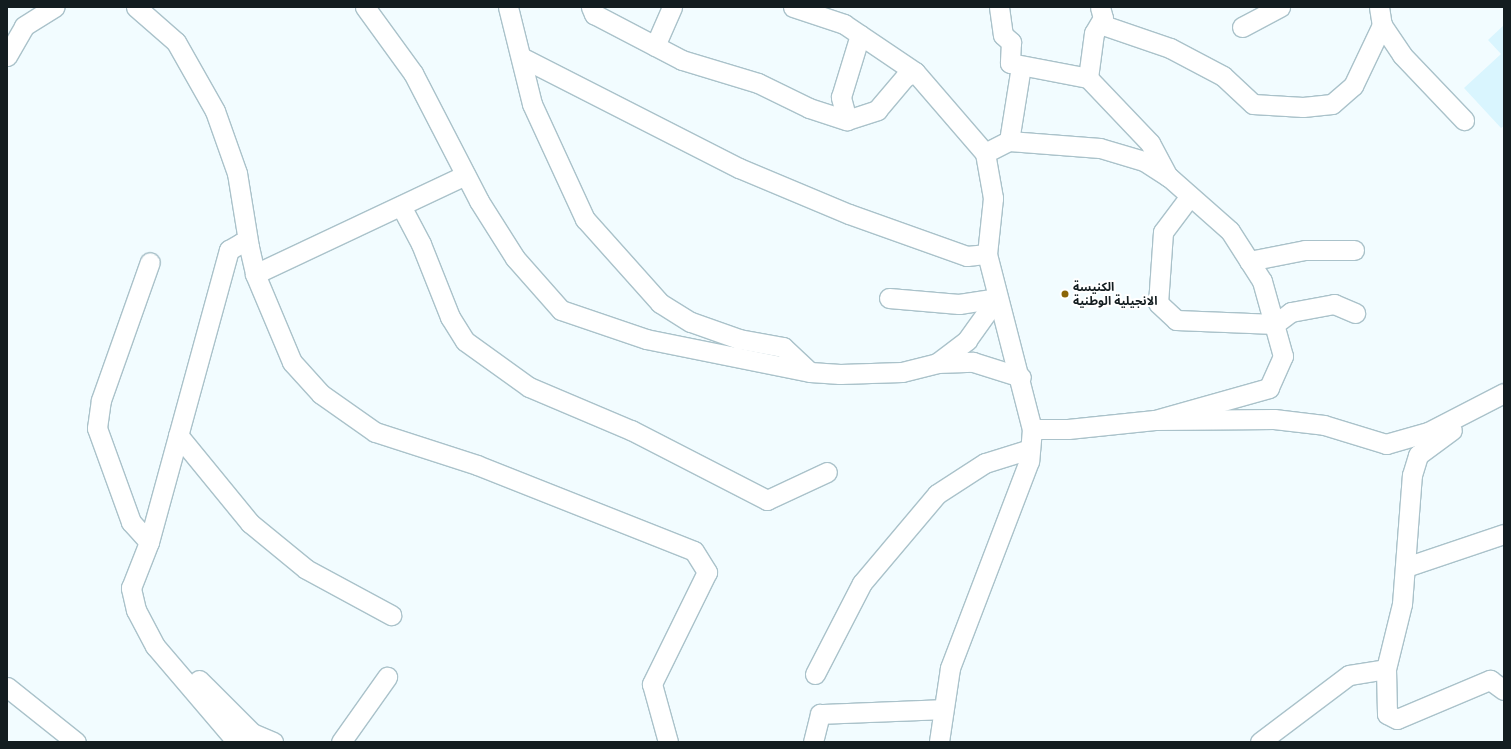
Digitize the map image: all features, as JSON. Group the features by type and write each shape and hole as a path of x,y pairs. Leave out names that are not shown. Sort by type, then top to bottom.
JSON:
{"street":[{"path":"8,54 24,26 55,7"},
{"path":"136,7 176,42 215,111 237,173 255,274 292,362 321,394 375,432 477,465 694,551 707,572 652,684 668,742"},
{"path":"365,7 413,73 465,176 516,258 561,310 646,339 810,372 902,372 937,363 973,362 1021,377"},
{"path":"508,7 532,104 585,219 633,275 660,303 691,322 739,340 783,347 810,372"},
{"path":"590,7 594,14 682,60 758,83 808,108 847,120 877,110 905,77 915,72"},
{"path":"655,46 672,7"},
{"path":"794,7 844,24 915,72 985,153 993,198 987,254 997,298 1021,377 1032,429 1026,468 950,668 938,742"},
{"path":"999,7 1003,35 1011,42 1010,64 1088,78 1150,143 1169,177"},
{"path":"1242,27 1280,7"},
{"path":"1088,78 1094,33 1100,15 1170,48 1223,76 1253,104 1303,107 1332,104 1353,86 1381,16"},
{"path":"1381,16 1402,55 1464,120"},
{"path":"847,120 841,97 860,35"},
{"path":"521,57 739,168 849,214 967,256 987,254"},
{"path":"1009,141 1021,66"},
{"path":"985,153 1009,141 1100,148 1144,161 1169,177 1230,231 1262,281 1283,356 1269,388 1155,420"},
{"path":"255,274 465,176"},
{"path":"1190,196 1163,232 1158,303 1176,320 1275,324 1291,312 1317,305 1334,304 1355,313"},
{"path":"401,206 421,244 450,317 465,341 529,387 660,444 767,500 827,472"},
{"path":"237,742 155,646 136,610 131,588 150,542 229,250 241,243 249,247"},
{"path":"1249,261 1306,250 1354,250"},
{"path":"150,262 100,400 97,428 131,522 150,542"},
{"path":"890,298 959,304 997,298"},
{"path":"937,363 966,340 997,298"},
{"path":"1504,393 1418,455 1412,475 1402,604 1386,669 1387,714 1397,719 1490,680 1504,690"},
{"path":"1032,429 1068,429 1155,420 1274,419 1324,426 1386,444 1428,432 1484,406"},
{"path":"178,435 250,523 306,569 391,615"},
{"path":"815,674 862,583 937,494 985,463 1030,449"},
{"path":"1406,567 1504,534"},
{"path":"155,646 188,668 252,732 273,742"},
{"path":"1260,742 1350,675 1386,669"},
{"path":"341,742 387,677"},
{"path":"7,686 76,742"},
{"path":"813,742 820,714 943,709"}],"shaded area":[{"path":"1504,25 1504,126 1501,128 1464,88 1501,54 1488,40"}],"place":[{"name":"الكنيسة الانجيلية الوطنية","path":"1065,294"}]}
